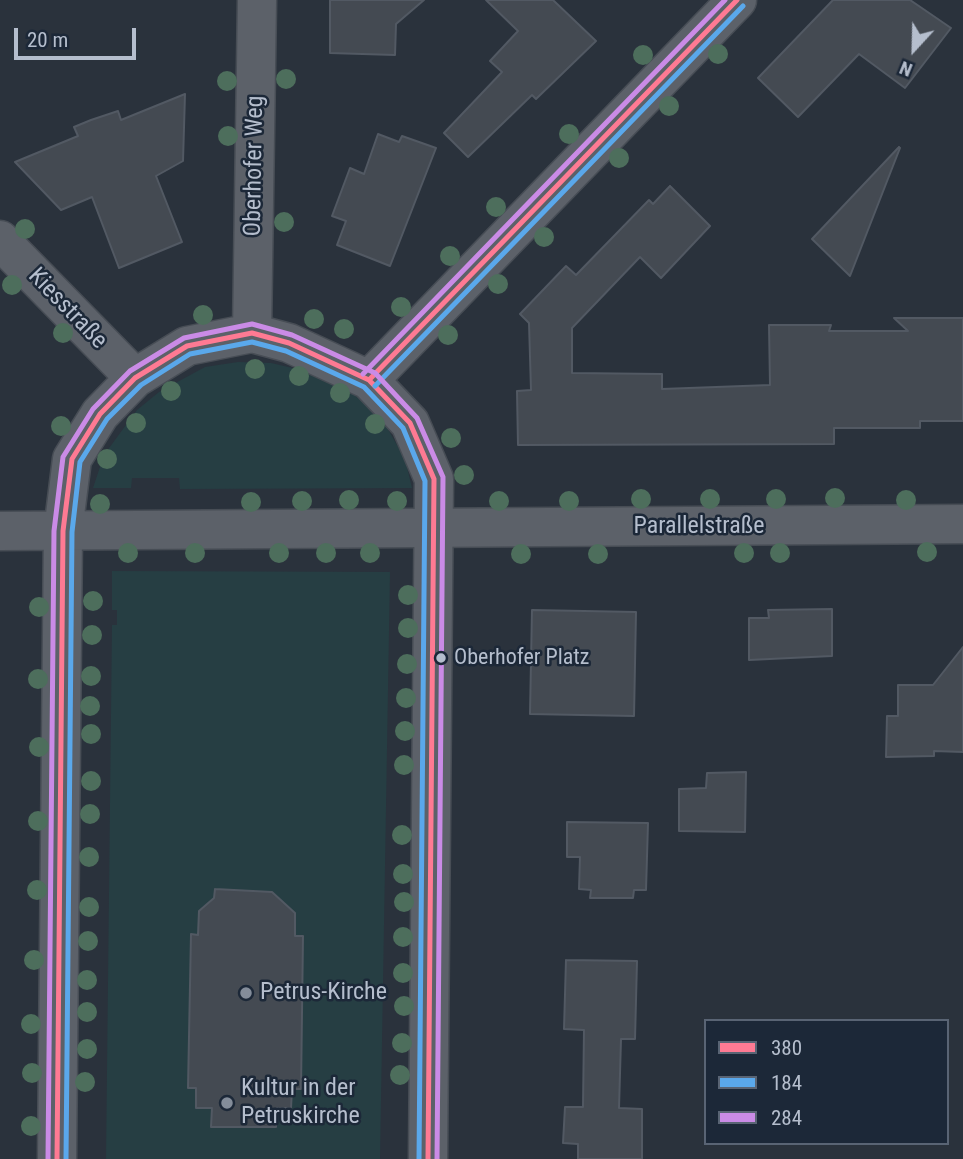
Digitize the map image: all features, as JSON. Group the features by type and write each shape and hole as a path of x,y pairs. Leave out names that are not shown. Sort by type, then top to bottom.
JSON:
{"street":[{"name":"Oberhofer Weg","path":"252,333 257,0"},
{"path":"369,380 737,0"},
{"name":"Kiesstraße","path":"0,240 135,378"},
{"path":"58,1159 63,531 72,459 100,414 135,378 187,346 252,333 289,343 369,380 410,423 434,479 436,528 428,1159"},
{"name":"Parallelstraße","path":"436,528 963,524"},
{"path":"0,531 436,528"}],"green space":[{"path":"238,362 271,363 301,370 326,378 353,394 371,409 389,431 405,459 412,488 180,489 179,478 132,478 131,488 93,488 104,455 137,410 159,392 205,367"},
{"path":"112,571 390,572 380,1159 106,1159 112,625 117,625 117,610 112,610"}],"building":[{"path":"330,0 424,0 396,24 395,55 330,53"},
{"path":"486,0 553,0 596,41 536,99 532,95 468,157 444,133 502,72 490,61 518,31"},
{"path":"833,0 910,0 951,28 905,88 859,54 798,117 758,78"},
{"path":"185,94 183,161 156,176 182,242 119,268 92,197 61,210 15,162 78,136 74,127 91,120 118,111 121,120"},
{"path":"378,134 399,142 402,136 436,148 390,266 337,245 346,221 332,216 350,168 364,174"},
{"path":"900,148 850,276 812,239"},
{"path":"670,186 710,226 661,278 640,257 572,328 572,373 662,374 662,389 770,385 769,325 831,325 829,331 908,331 894,318 963,318 963,421 920,421 920,428 834,428 834,444 518,445 517,391 531,390 529,323 520,314 566,266 576,275 649,200 653,204"},
{"path":"832,609 832,656 749,660 749,618 769,618 768,610"},
{"path":"532,610 636,612 634,716 530,714"},
{"path":"963,647 963,752 934,751 934,756 886,757 887,716 898,716 898,685 933,685"},
{"path":"746,772 745,832 679,831 679,789 706,788 707,773"},
{"path":"567,822 648,823 646,890 634,890 633,898 590,898 591,890 579,889 580,857 567,857"},
{"name":"Petrus-Kirche","path":"215,889 272,892 295,913 295,936 303,936 301,1089 292,1089 291,1108 277,1108 276,1127 211,1127 212,1108 196,1108 196,1088 188,1088 191,934 198,935 199,911 214,898"},
{"path":"566,960 637,961 635,1039 621,1039 619,1108 642,1109 642,1159 578,1159 578,1144 563,1143 565,1107 583,1107 584,1030 564,1029"}],"transit line":[{"name":"284","path":"363,374 725,0"},
{"name":"380","path":"369,380 737,0"},
{"name":"184","path":"375,386 743,6"},
{"name":"284","path":"48,1159 54,531 63,457 93,409 130,371 184,338 252,324 292,335 375,373 417,418 443,477 437,1159"},
{"name":"380","path":"57,1159 63,531 72,459 100,414 135,378 187,346 252,333 289,343 369,380 410,423 434,479 428,1159"},
{"name":"184","path":"66,1159 72,532 80,462 107,419 141,385 190,354 252,342 286,351 364,387 403,428 425,481 419,1159"}],"place":[{"name":"Oberhofer Platz","path":"441,658"},
{"name":"Petrus-Kirche","path":"246,993"},
{"name":"Kultur in der Petruskirche","path":"227,1103"}]}
